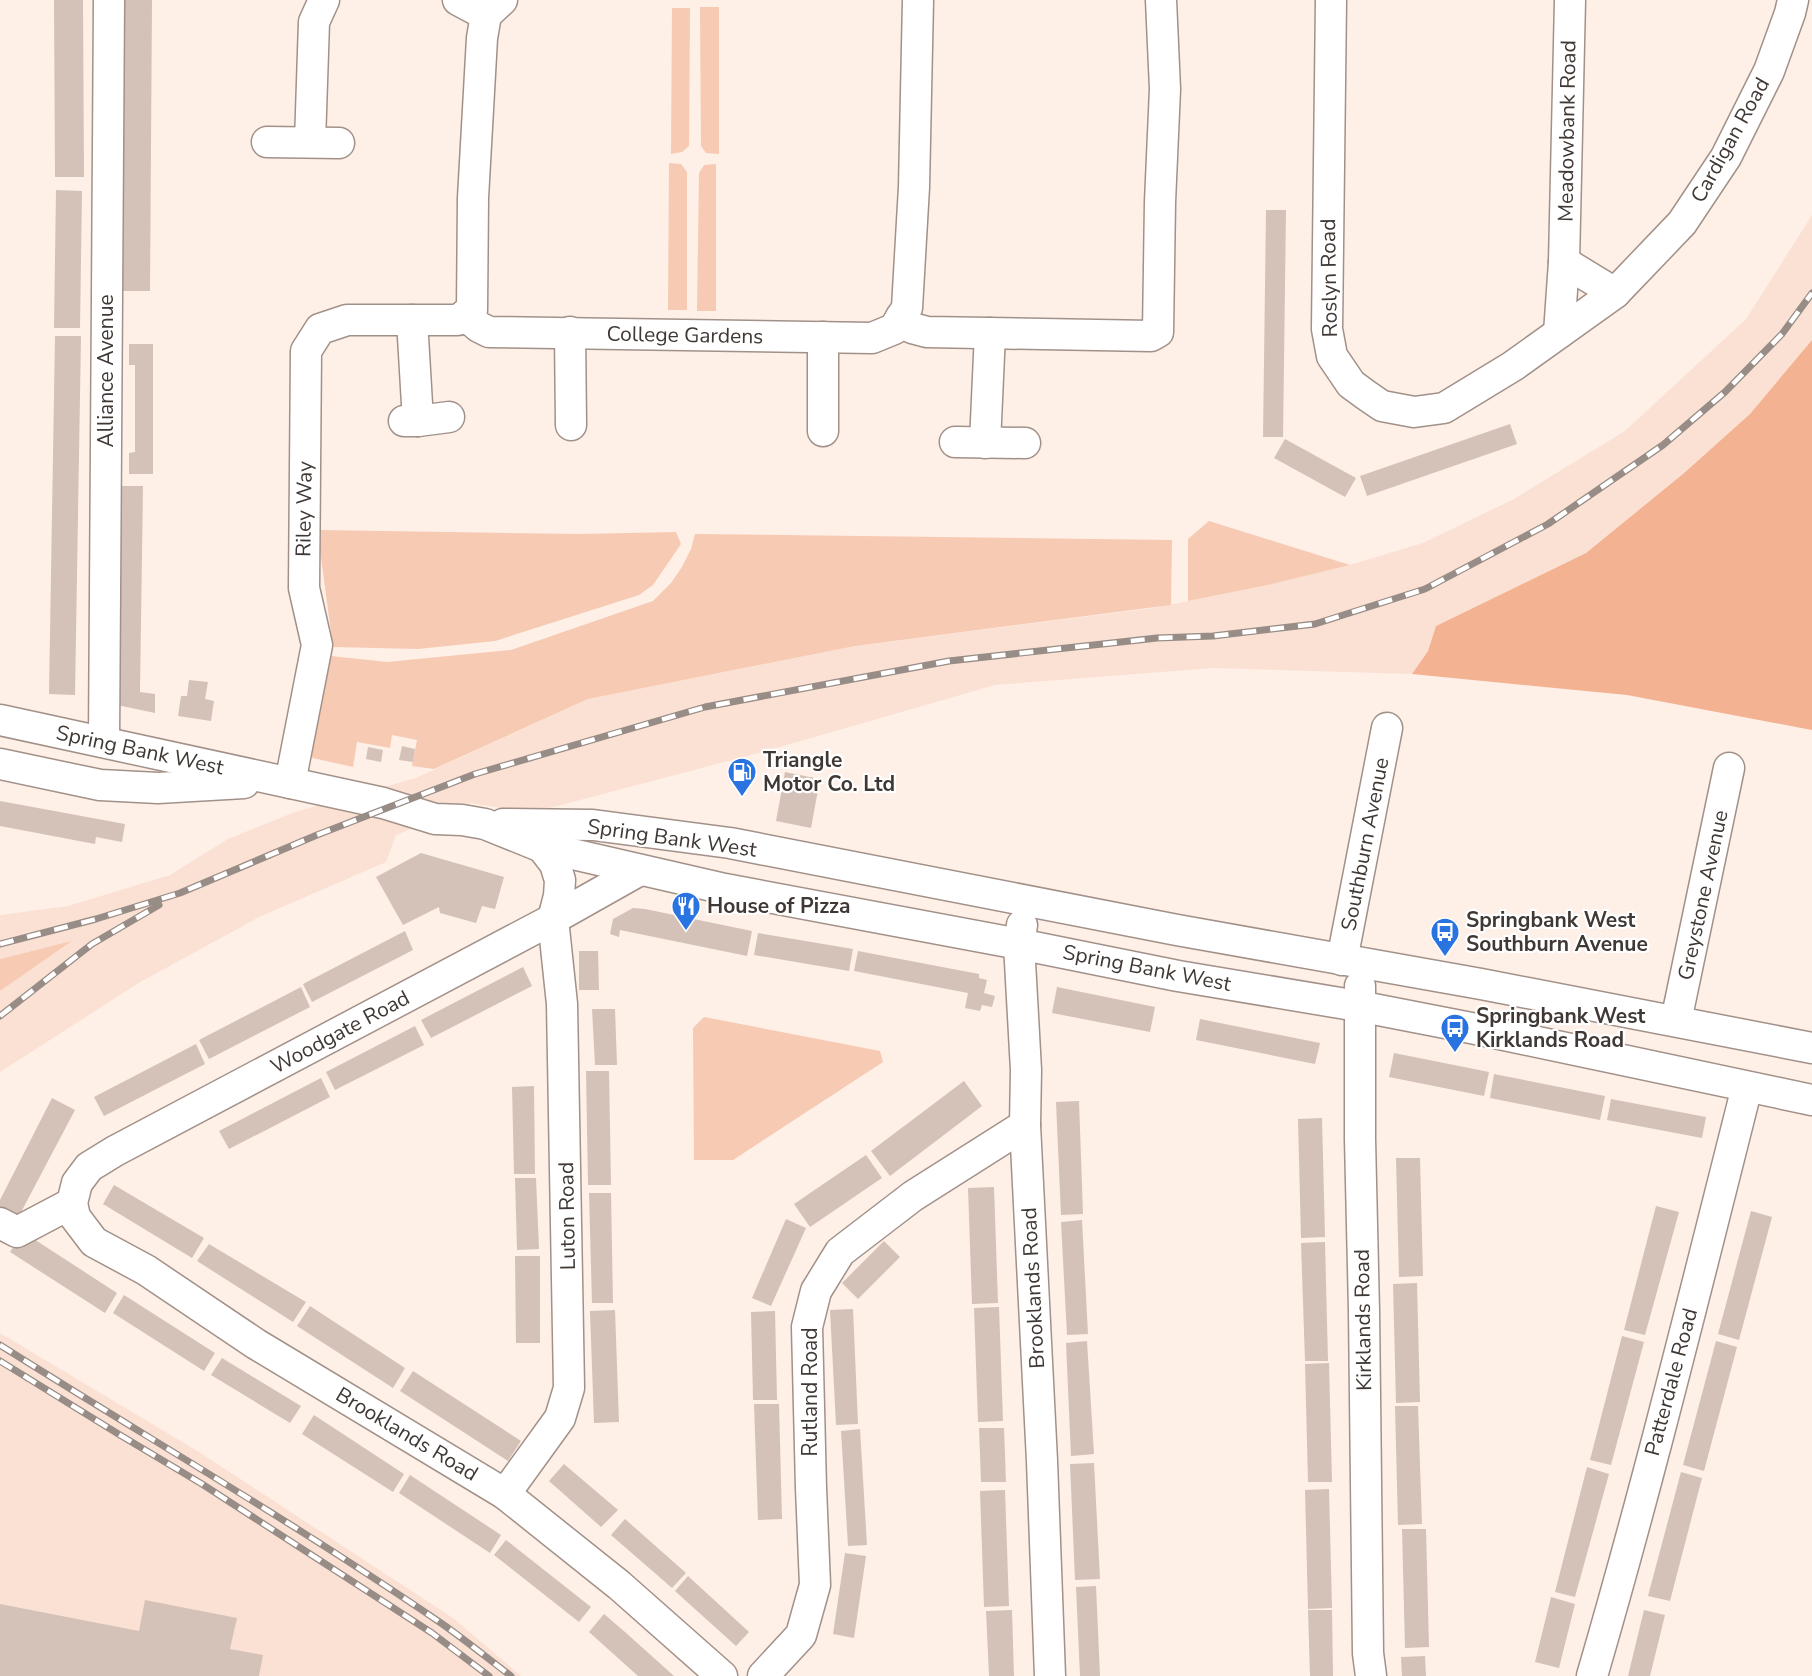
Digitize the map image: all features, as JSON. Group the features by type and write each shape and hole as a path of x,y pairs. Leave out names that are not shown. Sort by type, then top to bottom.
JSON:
{"street":[{"name":"Alliance Avenue","path":"104,741 109,0"},
{"path":"310,142 314,22 324,0"},
{"path":"458,0 494,8 482,38 473,198 472,310 465,315"},
{"path":"918,0 914,187 907,308 901,317 912,328 927,332 1151,336 1158,332 1165,89 1161,0"},
{"name":"Roslyn Road","path":"1331,0 1327,329 1332,356 1351,384 1382,406 1413,412 1444,408 1513,366 1559,333"},
{"name":"Meadowbank Road","path":"1559,333 1564,262 1570,0"},
{"name":"Cardigan Road","path":"1559,333 1615,293 1682,223 1726,157 1769,71 1793,0"},
{"path":"267,142 339,143"},
{"path":"1564,262 1615,293"},
{"name":"College Gardens","path":"465,315 489,332 872,338 894,328 901,317"},
{"name":"Riley Way","path":"285,782 317,645 304,588 306,351 320,329 347,320 458,320 465,315"},
{"path":"412,320 411,421 449,417"},
{"path":"570,333 571,425"},
{"path":"985,443 990,333"},
{"path":"823,337 823,431"},
{"path":"956,442 1025,443"},
{"name":"Spring Bank West","path":"0,720 383,803 435,819 485,824 593,825 730,843 1026,901 1481,984 1812,1048"},
{"name":"Southburn Avenue","path":"1352,961 1387,728"},
{"name":"Spring Bank West","path":"0,764 100,785 158,788 285,782"},
{"name":"Greystone Avenue","path":"1676,1021 1729,768"},
{"name":"Spring Bank West","path":"485,824 542,847 725,889 1178,976 1358,1006 1812,1100"},
{"name":"Luton Road","path":"505,1494 560,1418 569,1388 562,1004 554,919 560,880 555,864 542,847"},
{"name":"Woodgate Road","path":"73,1210 76,1184 90,1167 115,1151 554,919 640,870"},
{"name":"Brooklands Road","path":"1026,901 1019,944 1050,1676"},
{"name":"Kirklands Road","path":"1352,961 1358,1006 1368,1653 1371,1676"},
{"name":"Patterdale Road","path":"1592,1676 1714,1221 1747,1087"},
{"name":"Rutland Road","path":"763,1676 801,1635 815,1586 807,1327 816,1290 840,1252 913,1196 1025,1125"},
{"path":"0,1223 17,1232 73,1210"},
{"name":"Brooklands Road","path":"73,1210 94,1242 146,1270 256,1344 505,1494 619,1585 722,1676"}],"shaded area":[{"path":"700,7 719,7 719,154 706,153 701,146"},
{"path":"672,8 690,8 689,146 682,152 671,154"},
{"path":"669,163 681,164 687,172 687,310 668,310"},
{"path":"716,164 716,311 697,311 699,173 704,165"},
{"path":"1812,215 1812,340 1750,414 1683,474 1586,553 1436,626 1428,651 1412,674 1214,668 995,685 766,751 531,813 471,803 396,835 386,862 259,917 142,981 0,1072 0,991 71,942 0,959 0,915 68,906 170,875 228,839 295,812 416,778 588,699 855,646 1154,608 1268,585 1350,565 1423,543 1514,499 1625,431 1746,319"},
{"path":"1812,340 1812,730 1627,695 1412,674 1428,651 1436,626 1586,553 1683,474 1750,414"},
{"path":"1209,521 1350,565 1188,601 1188,539"},
{"path":"319,530 578,534 676,532 681,544 653,585 639,595 495,641 418,649 333,647"},
{"path":"695,534 1172,540 1171,605 855,646 588,699 434,769 412,766 417,740 392,735 390,748 357,742 353,767 308,757 331,656 387,662 511,650 653,601 671,583 682,567"},
{"path":"72,941 0,991 0,959"},
{"path":"704,1017 880,1051 883,1062 733,1160 694,1160 693,1028"},
{"path":"0,1333 199,1452 453,1618 521,1676 0,1676"}],"building":[{"path":"54,0 83,0 84,177 55,177"},
{"path":"123,0 152,0 150,291 122,291"},
{"path":"56,190 82,191 80,328 54,328"},
{"path":"1266,210 1286,210 1283,437 1263,437"},
{"path":"55,336 81,336 75,695 49,694"},
{"path":"129,344 153,344 153,474 129,474 129,453 135,452 135,365 129,365"},
{"path":"1510,424 1517,444 1367,496 1360,476"},
{"path":"1285,439 1356,478 1345,497 1274,458"},
{"path":"120,486 143,486 140,692 155,694 155,713 117,705"},
{"path":"189,680 208,682 205,699 214,701 211,721 178,716 181,696 187,696"},
{"path":"402,746 415,749 413,762 399,760"},
{"path":"368,747 383,750 381,762 366,759"},
{"path":"785,772 820,779 811,828 776,821"},
{"path":"0,801 125,824 122,842 96,837 95,844 0,826"},
{"path":"421,853 504,877 495,909 482,906 476,923 440,913 439,907 403,925 376,877"},
{"path":"633,908 752,931 747,956 620,930 619,937 610,934 613,919"},
{"path":"405,931 413,950 312,1002 303,984"},
{"path":"758,933 853,949 849,971 754,955"},
{"path":"579,951 598,951 599,990 579,990"},
{"path":"858,951 979,974 979,978 987,980 984,993 995,996 992,1007 982,1005 980,1011 965,1008 968,993 854,971"},
{"path":"523,967 532,986 431,1038 421,1020"},
{"path":"301,987 310,1007 209,1059 199,1040"},
{"path":"1057,987 1155,1007 1150,1032 1052,1013"},
{"path":"592,1009 615,1009 617,1065 595,1065"},
{"path":"1200,1019 1320,1043 1315,1064 1196,1040"},
{"path":"415,1026 424,1045 335,1090 326,1072"},
{"path":"196,1044 205,1064 104,1116 94,1097"},
{"path":"1394,1053 1489,1072 1484,1096 1389,1077"},
{"path":"586,1071 609,1071 611,1185 588,1185"},
{"path":"1494,1074 1605,1096 1600,1120 1490,1098"},
{"path":"321,1078 330,1097 229,1149 219,1131"},
{"path":"964,1081 982,1106 890,1176 871,1151"},
{"path":"534,1086 535,1174 514,1174 512,1087"},
{"path":"52,1098 75,1110 19,1216 0,1208 0,1200"},
{"path":"1611,1099 1706,1117 1702,1138 1607,1120"},
{"path":"1079,1101 1083,1214 1061,1215 1056,1102"},
{"path":"1322,1118 1325,1237 1301,1238 1298,1119"},
{"path":"866,1155 882,1178 810,1227 794,1204"},
{"path":"1396,1158 1420,1158 1423,1276 1399,1277"},
{"path":"515,1178 536,1178 539,1249 517,1250"},
{"path":"114,1185 204,1238 192,1258 103,1204"},
{"path":"994,1187 998,1303 972,1304 968,1188"},
{"path":"589,1193 611,1193 613,1303 592,1303"},
{"path":"1656,1206 1679,1212 1645,1335 1624,1330"},
{"path":"1751,1211 1772,1217 1739,1340 1718,1334"},
{"path":"786,1219 806,1228 771,1306 752,1298"},
{"path":"1082,1220 1088,1334 1067,1335 1061,1222"},
{"path":"23,1232 117,1293 105,1313 10,1252"},
{"path":"884,1241 900,1257 858,1299 842,1283"},
{"path":"1325,1242 1328,1361 1305,1361 1301,1243"},
{"path":"209,1244 306,1302 293,1322 197,1261"},
{"path":"515,1256 540,1256 540,1343 516,1343"},
{"path":"1417,1283 1420,1402 1396,1403 1393,1284"},
{"path":"124,1295 215,1353 204,1371 113,1313"},
{"path":"310,1306 405,1368 393,1388 297,1326"},
{"path":"999,1307 1003,1421 978,1422 974,1308"},
{"path":"853,1309 858,1424 836,1425 830,1310"},
{"path":"615,1310 619,1422 594,1423 590,1311"},
{"path":"775,1311 777,1400 753,1400 751,1312"},
{"path":"1622,1336 1644,1342 1611,1465 1590,1460"},
{"path":"1087,1341 1094,1454 1071,1456 1066,1343"},
{"path":"1716,1341 1737,1347 1704,1471 1683,1465"},
{"path":"222,1358 301,1406 290,1423 211,1375"},
{"path":"1329,1363 1332,1482 1308,1482 1305,1364"},
{"path":"413,1371 521,1441 508,1461 400,1391"},
{"path":"754,1404 779,1404 782,1519 758,1520"},
{"path":"1395,1406 1418,1406 1422,1524 1398,1525"},
{"path":"314,1415 404,1474 393,1492 302,1434"},
{"path":"979,1428 1004,1428 1006,1482 981,1482"},
{"path":"860,1429 867,1545 848,1546 841,1431"},
{"path":"1094,1463 1100,1579 1075,1580 1070,1464"},
{"path":"564,1464 618,1510 601,1527 549,1481"},
{"path":"1587,1467 1609,1474 1575,1597 1555,1592"},
{"path":"1681,1472 1702,1478 1670,1601 1648,1596"},
{"path":"410,1475 501,1535 490,1553 399,1493"},
{"path":"1329,1489 1332,1608 1308,1609 1305,1490"},
{"path":"1005,1490 1009,1606 984,1607 980,1491"},
{"path":"625,1519 686,1573 672,1588 611,1535"},
{"path":"1402,1529 1426,1529 1429,1647 1405,1648"},
{"path":"506,1540 591,1607 579,1622 494,1555"},
{"path":"845,1553 866,1556 854,1638 833,1634"},
{"path":"688,1576 749,1632 736,1646 675,1591"},
{"path":"1096,1586 1100,1676 1080,1676 1076,1587"},
{"path":"1551,1597 1575,1604 1559,1668 1535,1662"},
{"path":"145,1600 237,1618 230,1649 263,1655 259,1676 0,1676 0,1604 139,1631"},
{"path":"1012,1610 1014,1676 989,1676 986,1611"},
{"path":"1308,1610 1332,1610 1333,1676 1310,1676"},
{"path":"1644,1610 1665,1615 1650,1676 1628,1676"},
{"path":"604,1614 674,1676 638,1676 589,1632"},
{"path":"1425,1656 1426,1676 1402,1676 1401,1657"}],"railway":[{"path":"0,944 96,919 180,893 317,835 475,774 705,707 949,661 1157,638 1213,636 1315,624 1425,589 1548,524 1663,445 1725,392 1782,334 1812,293"},
{"path":"0,1016 92,944 159,905"},
{"path":"0,1345 330,1550 447,1628 511,1676"},
{"path":"0,1361 202,1484 432,1633 489,1676"}],"place":[{"name":"Triangle Motor Co. Ltd","path":"742,798"},
{"name":"House of Pizza","path":"686,932"},
{"name":"Springbank West Southburn Avenue","path":"1445,958"},
{"name":"Springbank West Kirklands Road","path":"1455,1054"}]}
